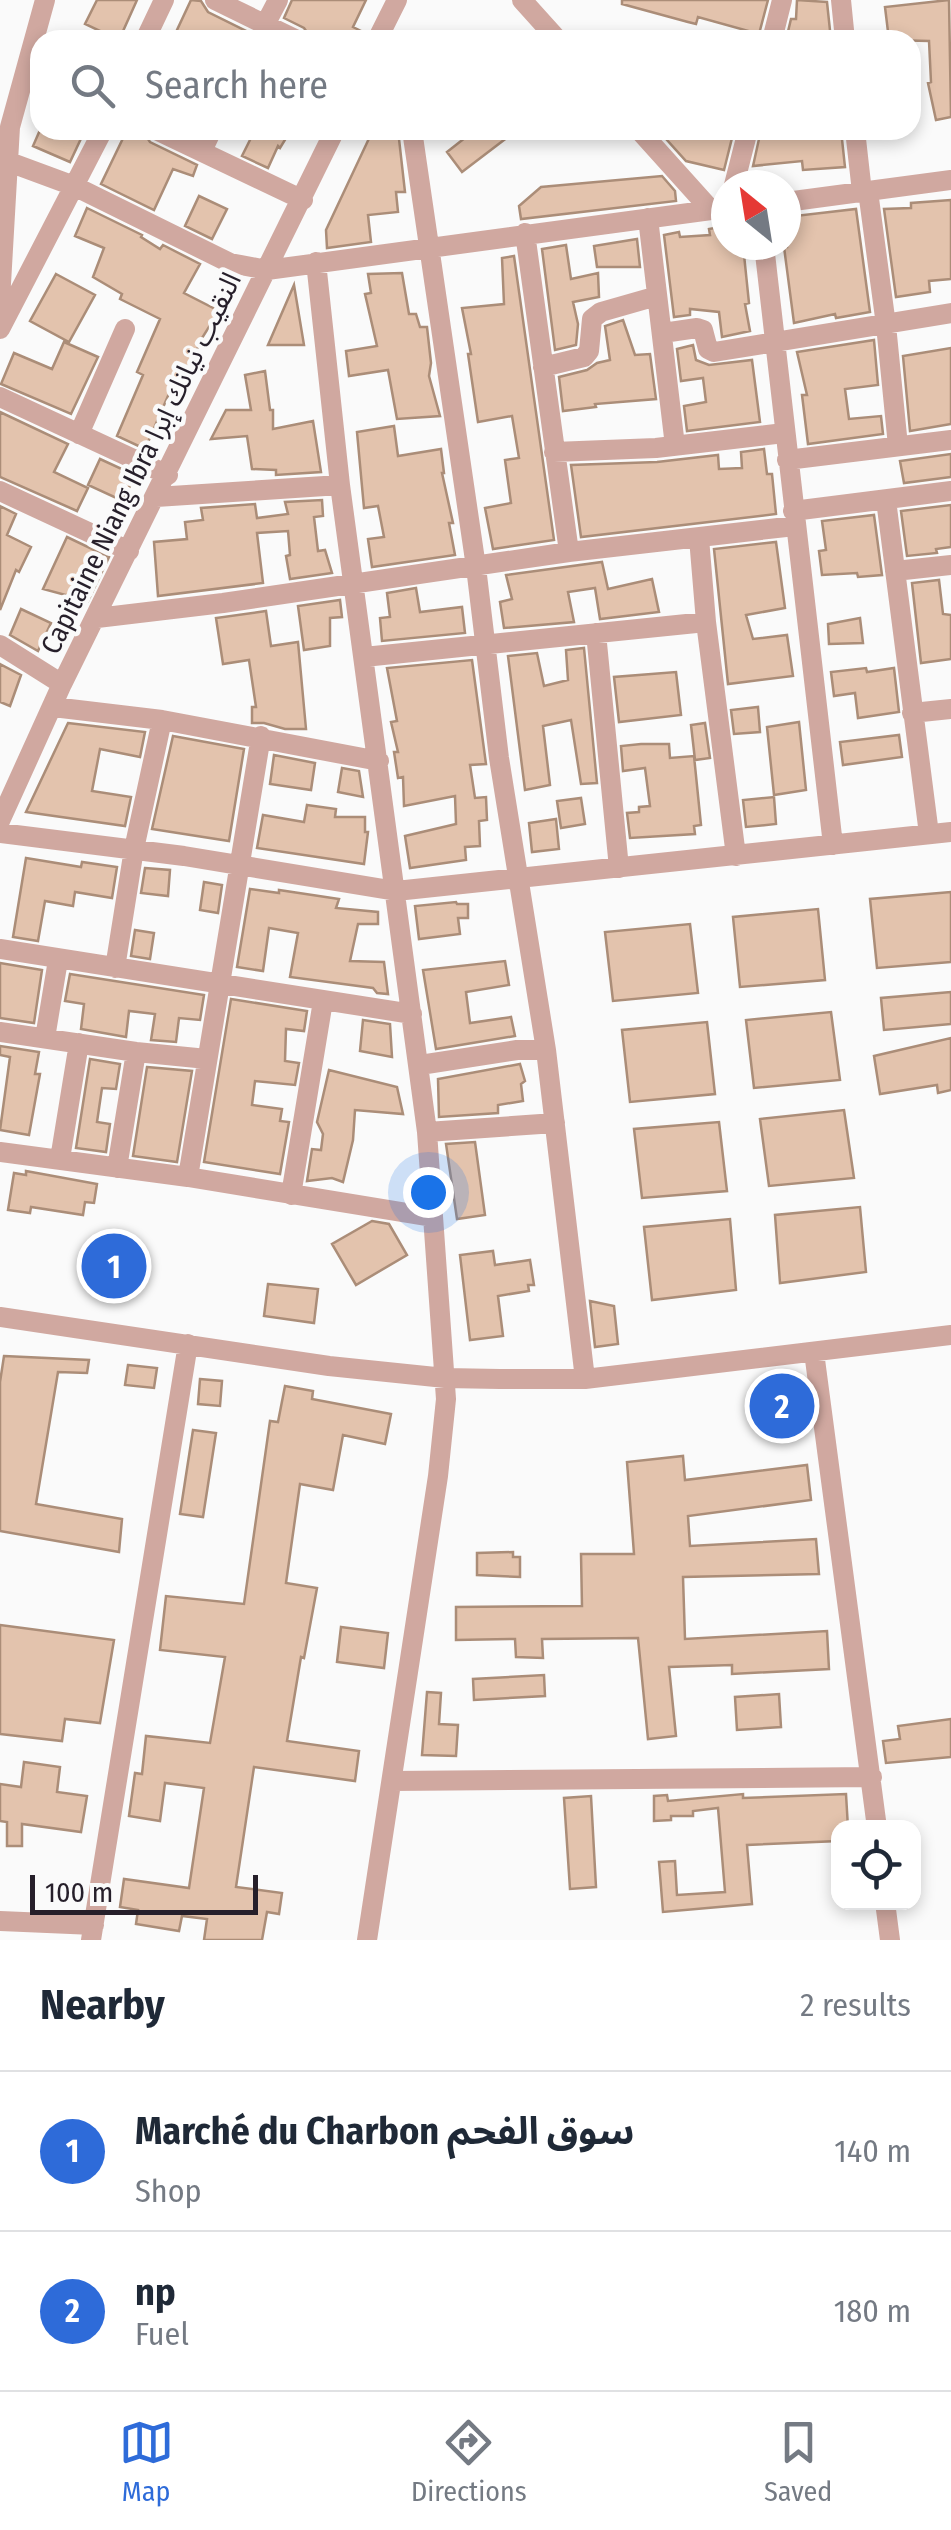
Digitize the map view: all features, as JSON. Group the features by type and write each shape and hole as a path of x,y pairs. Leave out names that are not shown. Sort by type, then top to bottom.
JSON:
{"street":[{"path":"37,30 45,0"},
{"path":"150,30 164,0"},
{"path":"216,0 258,30"},
{"path":"262,30 278,0"},
{"path":"522,0 549,30"},
{"path":"774,30 782,0"},
{"path":"840,0 844,30"},
{"path":"382,30 394,5"},
{"path":"394,5 396,30"},
{"path":"0,301 4,158 30,54"},
{"path":"0,98 10,127"},
{"path":"0,328 98,140"},
{"path":"178,140 303,200"},
{"path":"202,151 207,140"},
{"name":"Capitaine Niang Ibra النقيب نيانك إبرا","path":"0,821 62,684 330,140"},
{"path":"414,140 546,1050 585,1378"},
{"path":"649,140 711,202"},
{"path":"738,170 745,140"},
{"path":"857,140 886,324 898,446"},
{"path":"4,158 74,186 230,263 267,270 711,210"},
{"path":"801,200 951,180"},
{"path":"648,218 675,446"},
{"path":"525,234 569,552"},
{"path":"765,260 833,845"},
{"path":"316,262 340,486 420,1065 445,1378 440,1458 367,1940"},
{"path":"543,367 584,357 589,352 592,319 601,312 657,296"},
{"path":"663,332 703,330 708,349 714,352 951,313"},
{"path":"80,434 125,329"},
{"path":"0,398 168,474"},
{"path":"554,452 675,446 784,433"},
{"path":"787,460 951,440"},
{"path":"156,497 340,486"},
{"path":"0,491 129,551"},
{"path":"97,618 569,552 699,538 886,500 951,491"},
{"path":"886,500 929,834"},
{"path":"699,538 736,856"},
{"path":"895,571 951,565"},
{"path":"364,656 706,622"},
{"path":"596,633 619,868"},
{"path":"0,645 62,684"},
{"path":"53,708 261,736 379,761"},
{"path":"912,713 951,709"},
{"path":"115,968 134,848 162,720"},
{"path":"188,1178 261,736"},
{"path":"0,832 134,848 396,891 951,832"},
{"path":"0,949 412,1014"},
{"path":"45,1038 58,960"},
{"path":"291,1195 323,1001"},
{"path":"0,1032 207,1059"},
{"path":"60,1160 79,1043"},
{"path":"420,1065 518,1050 546,1050"},
{"path":"117,1168 136,1052"},
{"path":"427,1132 555,1124"},
{"path":"0,1152 432,1217"},
{"path":"0,1317 329,1366 445,1378 585,1378 951,1335"},
{"path":"0,1921 92,1932 188,1344"},
{"path":"814,1352 876,1820"},
{"path":"392,1781 872,1776"},
{"path":"886,1910 890,1940"}],"building":[{"path":"97,0 137,0 124,30 98,30 85,24"},
{"path":"191,0 201,1 208,12 244,30 177,30"},
{"path":"292,0 366,0 353,27 359,30 305,30 284,18"},
{"path":"622,0 768,0 760,30 745,30 698,17 696,24 622,4"},
{"path":"797,0 827,2 830,30 788,30 791,19 796,19"},
{"path":"949,0 951,117 936,120 928,83 929,41 921,41 921,30 888,30 885,7"},
{"path":"36,140 80,140 70,162 33,146"},
{"path":"122,140 149,140 197,165 193,176 173,169 154,210 101,184"},
{"path":"250,140 285,140 268,168 242,156"},
{"path":"368,140 399,140 405,192 396,192 398,212 368,215 371,242 327,248 326,230"},
{"path":"462,140 504,140 462,172 447,152"},
{"path":"667,140 732,140 724,170 686,161"},
{"path":"759,140 842,140 845,167 803,170 802,161 753,166"},
{"path":"662,176 675,191 676,201 521,219 519,206 541,187"},
{"path":"199,196 227,209 212,239 185,226"},
{"path":"951,200 951,279 929,281 930,292 896,297 884,209"},
{"path":"87,208 142,235 160,249 163,245 200,264 184,293 219,311 202,338 178,393 171,389 145,449 117,436 143,375 137,372 160,319 120,299 122,294 93,277 104,248 75,236"},
{"path":"856,209 870,312 836,318 835,314 794,323 786,260 801,260 801,215"},
{"path":"711,229 711,260 745,260 750,331 722,337 719,312 690,309 690,315 674,317 664,235 710,235"},
{"path":"637,239 640,267 597,267 594,246"},
{"path":"566,245 571,279 598,273 599,297 573,302 578,324 576,345 555,350 542,249"},
{"path":"514,256 554,540 493,549 485,508 511,503 505,460 519,458 512,416 478,422 462,308 504,304 502,258"},
{"path":"402,273 409,314 416,314 420,327 427,327 429,376 440,416 397,419 388,370 349,376 346,351 377,346 365,294 371,293 368,274"},
{"path":"56,274 95,295 69,342 30,321"},
{"path":"294,285 304,345 268,345"},
{"path":"623,320 635,355 650,354 656,399 563,411 559,377 610,360 605,326"},
{"path":"874,340 878,385 845,389 849,419 881,416 883,434 808,444 802,395 807,395 797,352"},
{"path":"64,342 98,357 71,414 1,384 14,353 52,369"},
{"path":"693,345 696,360 709,365 752,360 760,422 687,431 684,406 706,402 703,378 681,381 677,349"},
{"path":"951,348 951,424 910,431 903,356"},
{"path":"265,371 273,429 313,421 321,472 276,475 276,470 252,469 247,436 211,439 226,410 251,410 245,375"},
{"path":"0,412 68,444 54,472 88,488 77,511 0,477"},
{"path":"394,426 398,456 441,449 455,555 372,567 368,539 384,537 378,506 364,508 357,432"},
{"path":"764,449 767,474 772,474 776,514 581,537 571,465 718,455 719,469 742,468 741,452"},
{"path":"951,454 951,477 904,483 900,461"},
{"path":"100,459 135,475 123,501 88,485"},
{"path":"322,500 323,516 314,517 318,551 325,550 332,573 290,579 286,556 290,555 288,531 257,533 263,583 158,596 154,542 187,539 185,522 203,520 201,508 255,504 257,518 288,514 285,502"},
{"path":"951,505 951,547 936,549 937,553 907,556 901,511"},
{"path":"0,506 16,514 7,535 31,547 19,572 16,570 0,610"},
{"path":"874,515 882,575 822,575 819,551 826,550 822,521"},
{"path":"67,537 109,557 88,601 43,589"},
{"path":"776,542 785,608 746,615 753,639 787,635 793,676 728,684 714,549"},
{"path":"602,562 608,589 652,579 659,612 600,619 595,588 568,592 574,622 504,628 500,602 512,599 506,575"},
{"path":"939,580 943,614 951,615 951,659 921,663 912,583"},
{"path":"416,588 420,612 462,607 465,633 382,641 380,618 390,617 387,593"},
{"path":"340,600 342,617 330,618 330,646 304,650 298,606"},
{"path":"21,609 51,623 38,651 10,635"},
{"path":"266,611 271,646 298,642 306,729 252,723 252,707 256,707 249,660 223,664 216,618"},
{"path":"860,618 863,643 829,644 828,624"},
{"path":"584,648 597,783 581,784 571,720 543,726 550,785 525,790 508,656 537,653 544,686 568,680 566,650"},
{"path":"472,660 486,764 470,765 475,798 486,797 487,820 479,821 480,846 465,847 466,860 410,868 405,836 456,824 455,796 404,806 403,777 398,778 394,752 398,752 391,722 397,721 387,668"},
{"path":"0,664 21,675 10,706 0,702"},
{"path":"866,668 867,672 894,668 899,712 858,718 855,693 834,696 831,672"},
{"path":"676,672 681,715 619,722 614,677"},
{"path":"758,707 760,732 734,734 731,710"},
{"path":"799,722 806,790 774,795 767,727"},
{"path":"68,723 145,732 140,757 100,749 92,791 131,797 125,826 26,812"},
{"path":"705,723 710,758 695,760 691,725"},
{"path":"899,735 902,757 843,765 840,742"},
{"path":"173,736 244,749 229,841 152,829"},
{"path":"669,744 670,758 694,756 701,825 694,826 695,834 630,838 627,813 650,806 645,768 623,771 621,746"},
{"path":"274,755 315,763 311,790 270,784"},
{"path":"342,768 359,771 363,797 338,792"},
{"path":"774,797 776,824 746,827 743,800"},
{"path":"581,798 585,824 561,828 557,801"},
{"path":"307,805 336,809 335,817 365,817 368,832 364,864 257,848 263,815 304,822"},
{"path":"556,819 559,849 532,852 529,823"},
{"path":"26,858 81,867 82,862 117,867 112,898 75,892 73,906 45,901 38,941 13,937"},
{"path":"145,868 170,870 168,896 141,893"},
{"path":"204,882 222,885 218,913 200,910"},
{"path":"250,889 339,899 336,908 378,912 378,924 358,924 350,961 384,962 388,994 377,993 373,988 290,977 298,933 269,928 263,971 237,967"},
{"path":"951,892 951,962 877,968 870,899"},
{"path":"468,904 468,918 458,918 460,934 419,939 415,906"},
{"path":"818,909 825,980 740,987 733,917"},
{"path":"690,924 698,993 613,1001 605,932"},
{"path":"135,930 154,933 150,959 131,956"},
{"path":"505,961 509,985 466,992 470,1023 511,1017 515,1036 436,1049 423,970"},
{"path":"0,963 42,970 34,1023 0,1018"},
{"path":"70,974 204,995 200,1020 179,1018 176,1042 151,1040 155,1014 129,1011 126,1037 81,1029 84,1004 65,1001"},
{"path":"951,992 951,1024 884,1030 881,998"},
{"path":"231,999 307,1011 304,1031 286,1029 285,1061 299,1063 295,1085 255,1081 252,1105 282,1109 280,1121 289,1122 280,1174 204,1162"},
{"path":"831,1012 840,1080 754,1088 746,1020"},
{"path":"363,1020 390,1024 392,1057 360,1051"},
{"path":"707,1022 715,1094 630,1102 622,1030"},
{"path":"951,1038 951,1090 938,1093 937,1085 880,1094 874,1056"},
{"path":"0,1046 39,1052 35,1074 40,1074 29,1135 0,1130 10,1057 0,1055"},
{"path":"90,1059 120,1064 116,1089 102,1088 97,1122 110,1124 106,1152 76,1148"},
{"path":"520,1064 525,1081 521,1084 523,1101 498,1105 498,1113 439,1117 438,1079"},
{"path":"147,1067 192,1071 177,1162 133,1156"},
{"path":"329,1070 397,1087 403,1114 355,1110 343,1182 332,1178 307,1181 312,1149 321,1150 323,1134 317,1122"},
{"path":"844,1110 854,1178 769,1186 760,1119"},
{"path":"719,1122 727,1191 642,1198 634,1129"},
{"path":"475,1142 485,1215 457,1219 446,1144"},
{"path":"26,1171 97,1184 94,1203 85,1202 83,1215 31,1207 30,1213 8,1210 14,1173 26,1175"},
{"path":"860,1207 866,1272 780,1283 775,1215"},
{"path":"730,1219 736,1290 652,1300 644,1227"},
{"path":"372,1221 389,1224 407,1255 356,1285 332,1244"},
{"path":"493,1251 495,1265 530,1260 534,1285 528,1285 529,1291 498,1296 503,1336 470,1340 460,1255"},
{"path":"268,1284 318,1289 314,1323 264,1316"},
{"path":"590,1301 614,1306 618,1344 595,1347"},
{"path":"4,1356 89,1360 87,1373 58,1372 36,1504 122,1519 119,1552 0,1531 0,1382"},
{"path":"128,1365 157,1368 154,1388 125,1385"},
{"path":"200,1379 222,1381 220,1406 198,1404"},
{"path":"285,1386 313,1391 312,1399 391,1414 385,1444 343,1435 333,1490 300,1484 286,1583 317,1588 287,1741 359,1751 355,1781 254,1767 236,1887 282,1893 279,1914 267,1912 262,1940 204,1940 207,1919 182,1916 179,1931 136,1924 138,1910 120,1907 124,1879 189,1888 204,1788 165,1783 160,1821 129,1816 135,1773 142,1774 146,1736 210,1743 225,1657 160,1650 166,1596 244,1604 270,1421 278,1422"},
{"path":"193,1430 216,1433 203,1517 180,1514"},
{"path":"683,1456 685,1480 807,1465 811,1500 688,1516 690,1546 816,1539 819,1574 683,1577 685,1639 827,1631 829,1669 732,1674 732,1665 669,1667 676,1736 648,1739 638,1638 542,1639 543,1658 516,1657 515,1639 456,1640 456,1607 582,1606 581,1554 634,1554 627,1462"},
{"path":"513,1552 513,1557 520,1557 520,1577 477,1575 477,1553"},
{"path":"0,1625 114,1640 100,1723 65,1719 62,1741 0,1734"},
{"path":"341,1627 388,1633 384,1668 337,1662"},
{"path":"544,1675 545,1696 474,1700 473,1679"},
{"path":"427,1692 441,1693 439,1724 458,1725 456,1756 422,1755"},
{"path":"779,1694 781,1727 737,1730 735,1697"},
{"path":"951,1719 951,1757 886,1763 883,1741 900,1739 898,1726"},
{"path":"24,1762 60,1767 57,1792 87,1796 81,1832 22,1824 22,1846 7,1846 7,1822 0,1821 0,1784 21,1787"},
{"path":"743,1794 743,1798 846,1794 848,1820 831,1820 831,1841 747,1845 752,1904 663,1912 659,1862 675,1861 677,1895 725,1892 718,1808 654,1821 654,1796 667,1795 668,1801"},
{"path":"591,1796 596,1887 570,1889 564,1798"}],"place":[{"name":"Marché du Charbon سوق الفحم","path":"114,1266"},
{"name":"np","path":"782,1406"}]}
